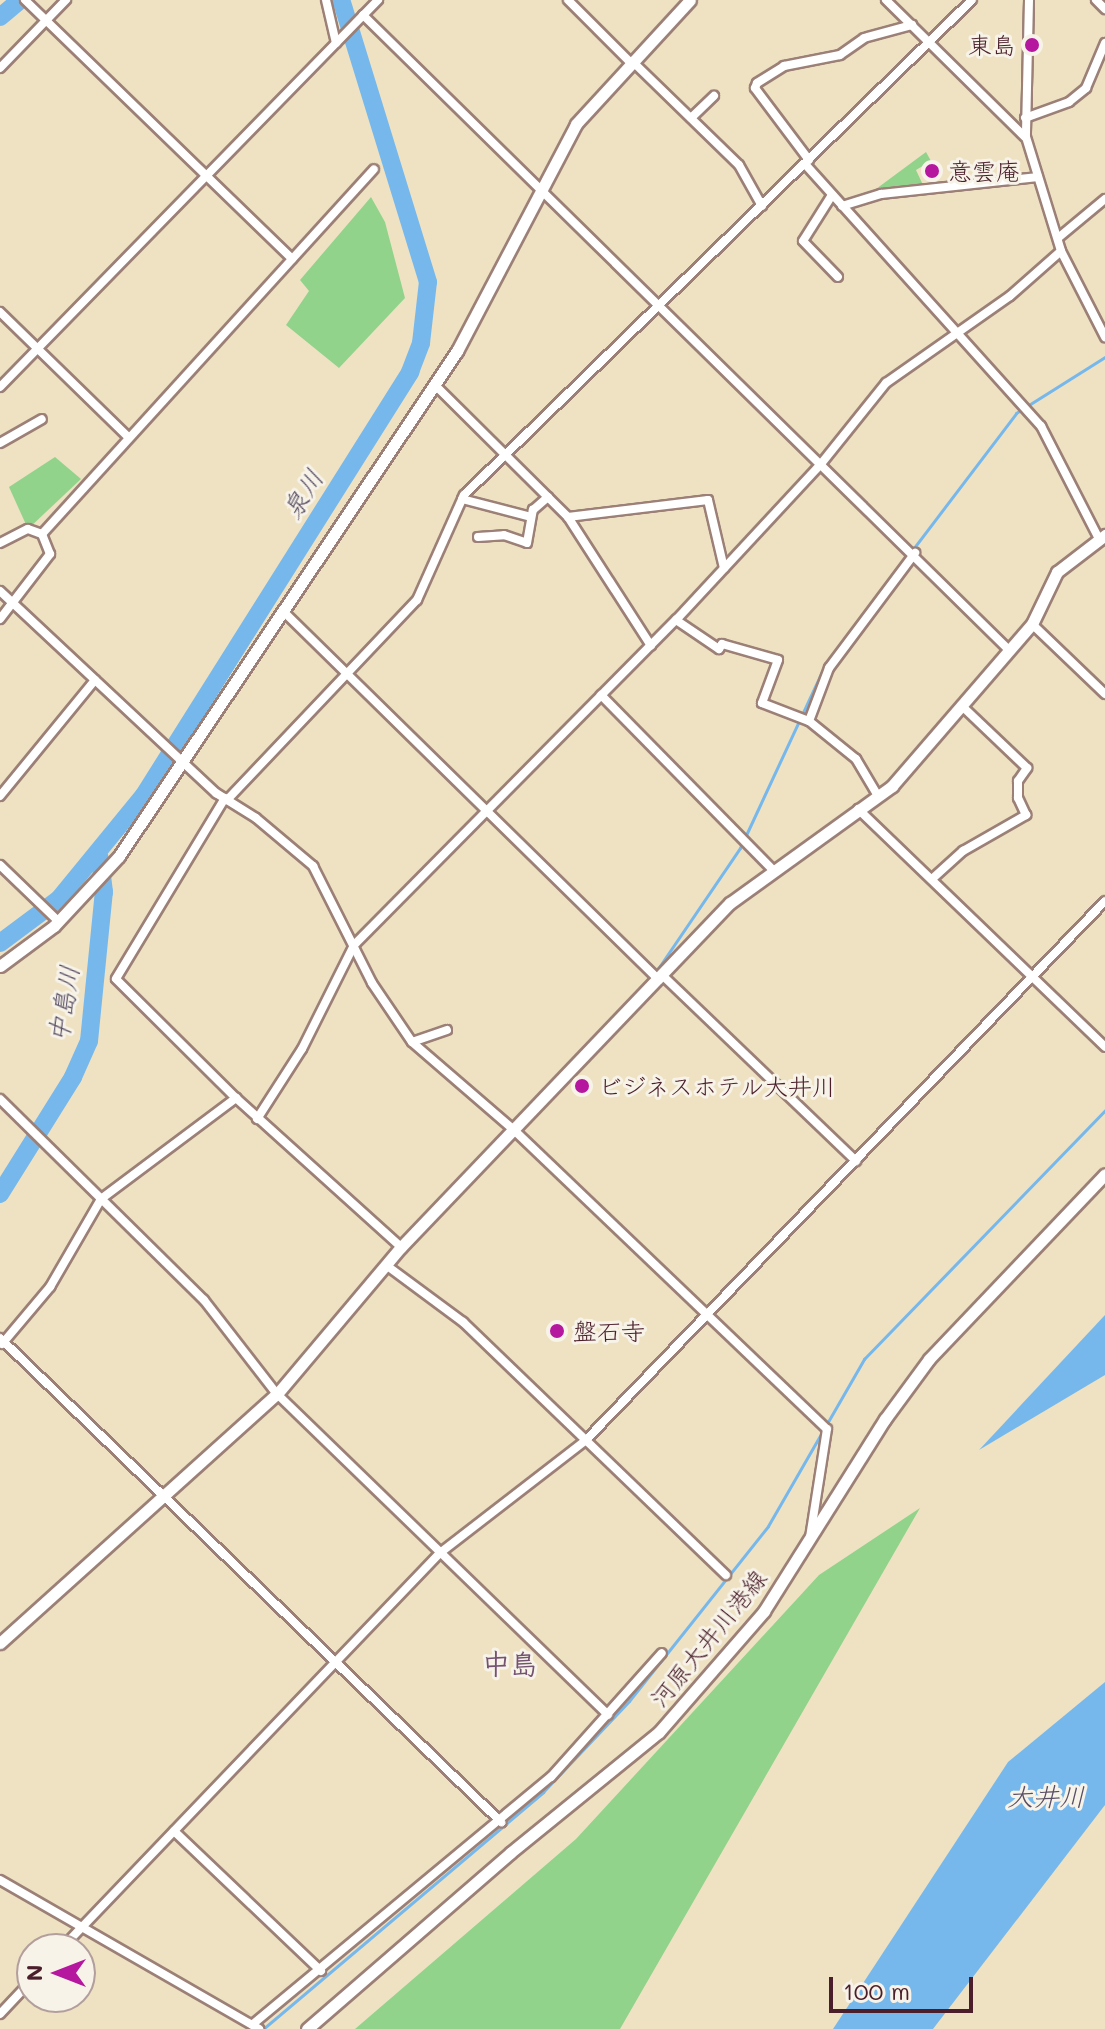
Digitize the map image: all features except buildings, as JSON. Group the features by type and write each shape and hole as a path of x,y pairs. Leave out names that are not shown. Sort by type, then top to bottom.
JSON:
{"street":[{"path":"26,0 292,259"},
{"path":"0,68 66,0"},
{"path":"326,0 336,43"},
{"path":"0,387 378,0"},
{"path":"568,0 739,165 762,206"},
{"path":"0,966 58,922 99,882 119,856 457,351 539,189 576,124 690,0"},
{"path":"886,0 1026,137"},
{"path":"401,1247 257,1119 116,979 226,799 345,671 417,600 462,499 972,0"},
{"path":"1029,0 1026,137 1061,251 1105,337"},
{"path":"1096,0 1105,9"},
{"path":"363,15 914,553 1010,651"},
{"path":"0,1643 277,1394 329,1339 401,1247 660,978 771,868 878,796 962,706 1032,624 1057,572 1102,537 1052,444 832,195 755,88 757,83 784,66 840,55 864,38 912,25"},
{"path":"1025,118 1069,102 1086,88 1105,43"},
{"path":"691,118 714,96"},
{"path":"42,534 374,169"},
{"path":"842,206 881,194 1038,177"},
{"path":"832,195 803,241 838,277"},
{"path":"1058,238 1105,199"},
{"path":"257,1119 302,1049 354,945 676,620 821,464 886,383 956,334 1061,251"},
{"path":"0,312 129,438"},
{"path":"434,384 568,517 651,646"},
{"path":"0,443 42,419"},
{"path":"478,537 504,535 527,543 531,517 548,497"},
{"path":"462,499 531,517"},
{"path":"568,517 708,500 724,568"},
{"path":"0,543 28,529 42,534 50,554 0,619"},
{"path":"808,721 829,668 914,553"},
{"path":"0,591 184,763 313,866 354,945 412,1042 515,1131 827,1429 810,1538"},
{"path":"283,611 649,971 856,1161"},
{"path":"676,620 719,649 722,644 778,660 762,703 799,715 856,759 878,796"},
{"path":"1032,624 1105,694"},
{"path":"0,796 95,680"},
{"path":"601,695 750,842 771,868"},
{"path":"932,879 963,851 1026,815 1018,790 1027,768 962,706"},
{"path":"858,809 1105,1047"},
{"path":"0,865 58,922"},
{"path":"76,1933 440,1553 586,1440 1105,901"},
{"path":"412,1042 447,1030"},
{"path":"236,1098 101,1199 50,1287 1,1342 501,1822"},
{"path":"0,1099 204,1300 277,1394 608,1715"},
{"name":"河原大井川港線","path":"307,2029 510,1853 659,1732 764,1611 885,1419 929,1359 1105,1174"},
{"path":"386,1265 463,1322 726,1575"},
{"path":"0,1880 256,2026 501,1822 608,1715 662,1653"},
{"path":"174,1831 321,1971"},
{"path":"0,2014 16,1997"}],"green space":[{"path":"926,152 931,161 916,170 923,185 876,189"},
{"path":"371,197 385,222 405,298 339,368 286,325 309,291 300,280"},
{"path":"55,457 81,479 28,529 9,487"},
{"path":"920,1508 620,2029 355,2029 576,1839 819,1575"}],"water":[{"path":"1105,1315 1105,1375 979,1450"},
{"name":"大井川","path":"1105,1682 1105,1805 933,2029 833,2029 1008,1762"}],"waterway":[{"path":"0,17 20,0"},
{"name":"泉川","path":"0,943 59,899 144,795 410,372 421,343 428,282 341,0"},
{"path":"655,973 740,848 825,665 1016,413 1105,357"},
{"name":"中島川","path":"0,1194 73,1077 89,1041 104,892 100,858"},
{"path":"263,2029 543,1792 629,1701 768,1526 864,1359 1105,1110"},
{"path":"401,1238 437,1201"}],"place":[{"name":"東島","path":"1032,45"},
{"name":"意雲庵","path":"932,171"},
{"name":"ビジネスホテル大井川","path":"582,1086"},
{"name":"盤石寺","path":"557,1331"}],"district":[{"name":"中島","path":"510,1663"}]}
